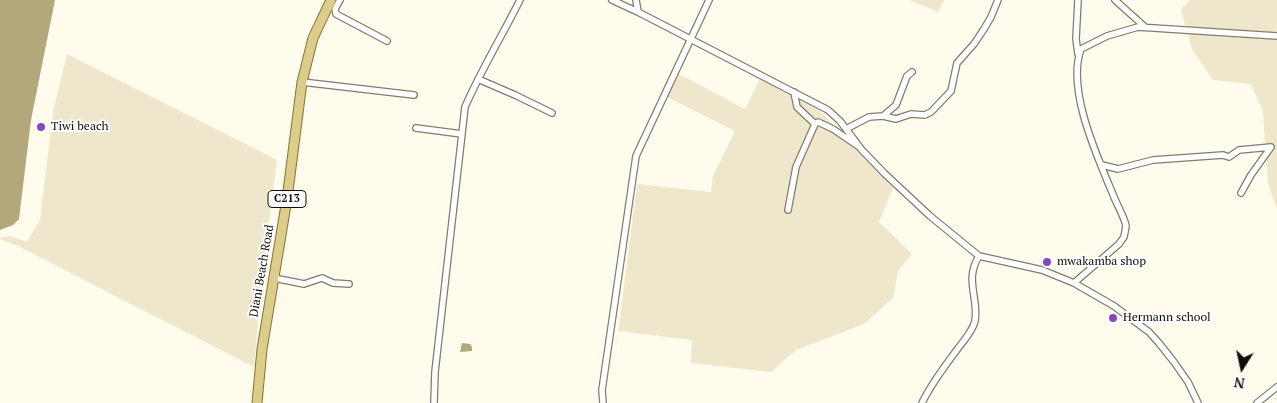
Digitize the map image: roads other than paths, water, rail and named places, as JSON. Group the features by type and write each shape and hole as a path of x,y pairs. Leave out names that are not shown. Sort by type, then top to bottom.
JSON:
{"main road":[{"name":"Diani Beach Road","path":"257,403 263,340 287,199 302,82 313,38 332,0"}],"street":[{"path":"340,0 335,9 336,14 387,41"},
{"path":"434,403 435,372 466,107 478,79 520,0"},
{"path":"612,0 828,110 884,173 930,216 979,256 1042,270 1074,284 1114,306 1154,337 1188,382 1198,403"},
{"path":"636,0 638,12"},
{"path":"602,403 602,390 636,156 708,0"},
{"path":"846,129 869,117 883,116 896,119 912,114 925,115 931,112 951,91 957,63 984,29 998,0"},
{"path":"1078,0 1076,39 1078,59"},
{"path":"1115,0 1145,27"},
{"path":"1074,284 1113,250 1124,237 1126,226 1125,219 1089,131 1077,86 1076,74 1080,50 1122,30 1145,27 1277,36"},
{"path":"883,116 896,105 907,76 912,72"},
{"path":"478,79 552,114"},
{"path":"302,82 414,95"},
{"path":"794,92 798,107 815,124"},
{"path":"815,124 818,122 824,124 861,149"},
{"path":"788,210 796,167 815,124"},
{"path":"416,128 462,134"},
{"path":"1102,165 1118,170 1154,160 1223,155 1229,157 1239,150 1270,147 1241,194"},
{"path":"922,403 971,331 975,321 972,280 975,263 979,256"},
{"path":"274,278 304,284 322,278 333,283 349,284"},
{"path":"1257,403 1277,387"}],"place":[{"name":"Tiwi beach","path":"41,127"},
{"name":"mwakamba shop","path":"1047,262"},
{"name":"Hermann school","path":"1113,318"}]}
